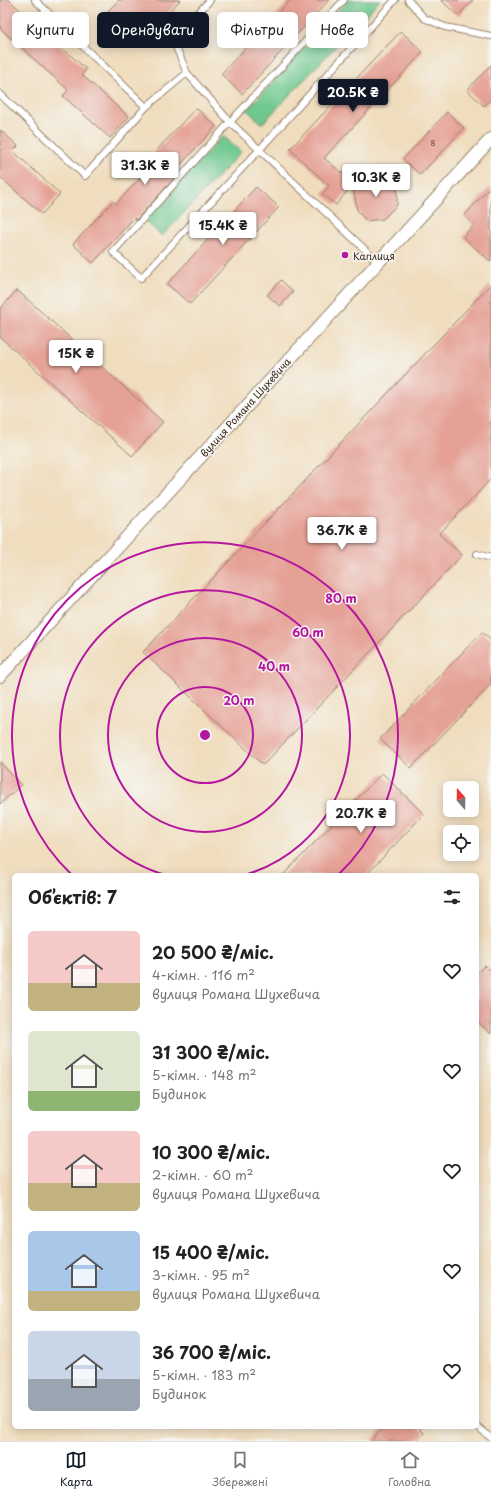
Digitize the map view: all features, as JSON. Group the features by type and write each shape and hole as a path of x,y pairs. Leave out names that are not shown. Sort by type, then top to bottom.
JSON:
{"street":[{"name":"вулиця Романа Шухевича","path":"0,676 491,139"}],"lane":[{"path":"35,0 146,107"},
{"path":"210,0 173,40 187,72 230,122 378,262"},
{"path":"344,0 230,122 113,252 141,278 395,0"},
{"path":"408,0 424,18 445,27 491,36"},
{"path":"0,94 85,176 146,107 187,72"},
{"path":"477,554 491,558"},
{"path":"479,1428 491,1438"}],"green space":[{"path":"348,0 380,0 368,13 337,12"},
{"path":"306,46 306,48 334,48 262,124 247,110"},
{"path":"223,136 241,152 162,236 144,220"}],"building":[{"path":"0,0 9,0 22,12 12,12 12,39 0,28"},
{"path":"119,0 180,0 169,12 107,12"},
{"path":"290,0 329,0 318,12 306,12 306,25 298,33 298,12 279,12"},
{"path":"441,0 473,0 458,16"},
{"path":"401,31 423,52 324,158 354,183 336,205 322,194 329,186 290,149"},
{"path":"22,48 63,48 86,69 82,75 129,117 110,138 63,96 68,90"},
{"path":"245,48 285,48 242,94 221,74"},
{"path":"491,65 491,99 484,106 467,90"},
{"path":"196,108 216,126 174,172 177,175 136,220 134,218 93,263 73,244 113,201 116,204 160,156 155,152"},
{"path":"447,112 464,128 420,175 403,159"},
{"path":"0,130 18,146 13,151 60,194 42,214 0,177"},
{"path":"384,176 397,186 397,205 383,219 366,221 357,210 354,191 366,177"},
{"path":"491,186 491,262 463,237 474,225 464,216"},
{"path":"256,187 279,207 190,304 167,284"},
{"path":"281,280 293,292 280,306 267,295"},
{"path":"491,284 491,479 439,534 462,555 263,765 143,652"},
{"path":"17,290 163,422 132,456 0,337 0,309"},
{"path":"482,632 491,640 491,684 411,768 380,739"},
{"path":"0,762 21,785 0,804"},
{"path":"382,773 424,814 368,873 285,873"},
{"path":"485,965 491,971 491,1034 479,1023 479,971"},
{"path":"382,1429 420,1429 424,1433 417,1441 371,1441"}],"place":[{"name":"Каплиця","path":"345,255"}]}
